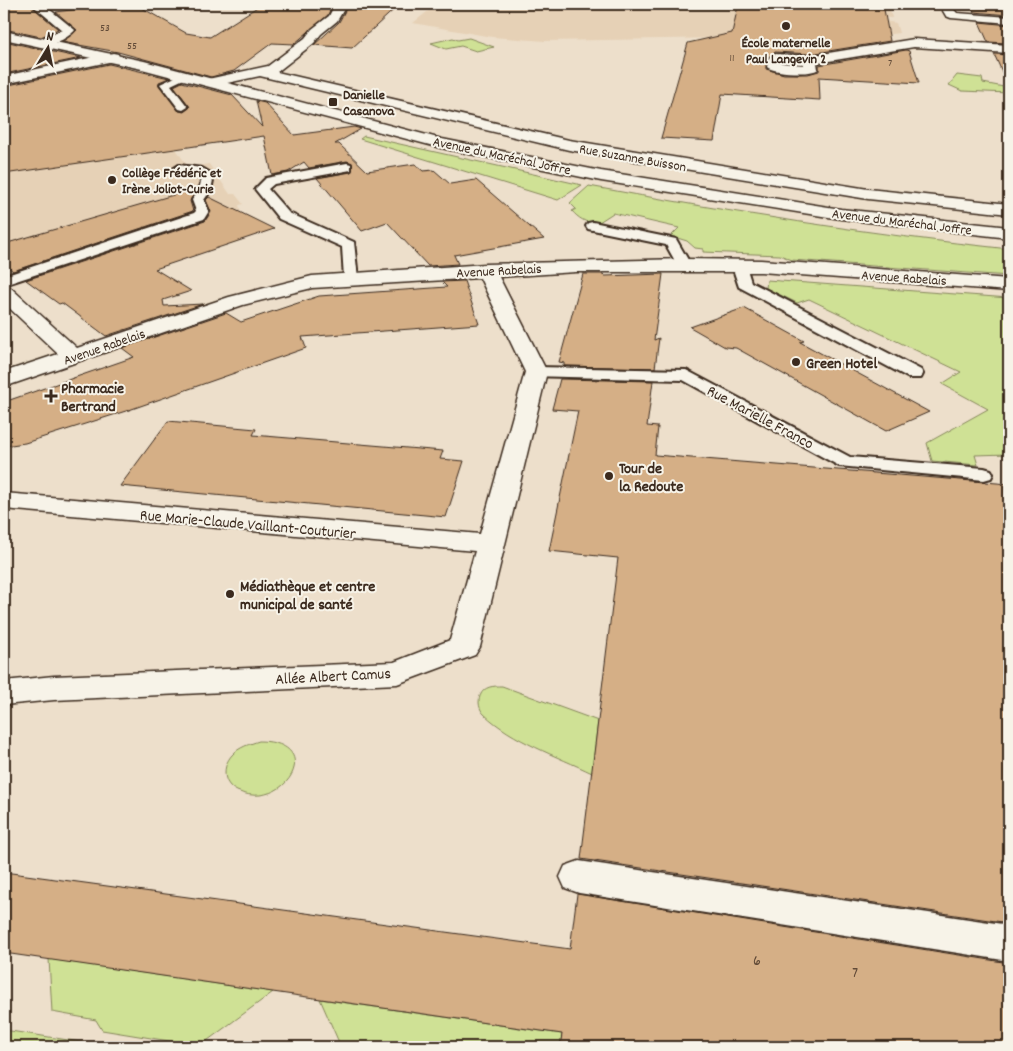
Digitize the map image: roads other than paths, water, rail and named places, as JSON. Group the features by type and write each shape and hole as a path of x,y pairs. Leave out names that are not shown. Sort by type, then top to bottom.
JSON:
{"street":[{"path":"36,4 69,30 66,33 42,42"},
{"path":"213,82 272,69 310,40 313,33 334,18 338,8 333,4"},
{"path":"944,4 950,14 955,16 1009,20"},
{"path":"960,29 1009,31"},
{"name":"Avenue du Maréchal Joffre","path":"4,35 187,75 441,143 601,176 841,214 1009,234"},
{"path":"810,60 943,39 1009,50"},
{"path":"4,80 112,58"},
{"name":"Rue Suzanne Buisson","path":"262,72 568,146 868,194 1009,209"},
{"name":"Avenue Rabelais","path":"4,380 236,301 312,282 351,278 576,266 684,265 739,266 1009,286"},
{"path":"486,270 536,372"},
{"path":"4,292 73,356"},
{"name":"Allée Albert Camus","path":"4,693 54,688 397,673 464,647 536,372"},
{"name":"Rue Marie-Claude Vaillant-Couturier","path":"4,501 492,544"},
{"path":"579,877 1009,943"}],"lane":[{"path":"183,107 165,84 187,75"},
{"path":"347,168 270,181 261,189 284,216 349,245 351,278"},
{"path":"4,281 199,216 203,211 198,200 205,190 208,175 198,171 179,169"},
{"path":"594,226 671,242 684,265"},
{"path":"739,266 744,284 915,374"},
{"name":"Rue Marielle Franco","path":"536,372 686,375 846,462 984,474"}],"place":[{"name":"École maternelle Paul Langevin 2","path":"786,26"},
{"name":"Danielle Casanova","path":"333,102"},
{"name":"Collège Frédéric et Irène Joliot-Curie","path":"112,180"},
{"name":"Green Hotel","path":"796,362"},
{"name":"Pharmacie Bertrand","path":"51,396"},
{"name":"Tour de la Redoute","path":"609,476"},
{"name":"Médiathèque et centre municipal de santé","path":"230,594"}]}
